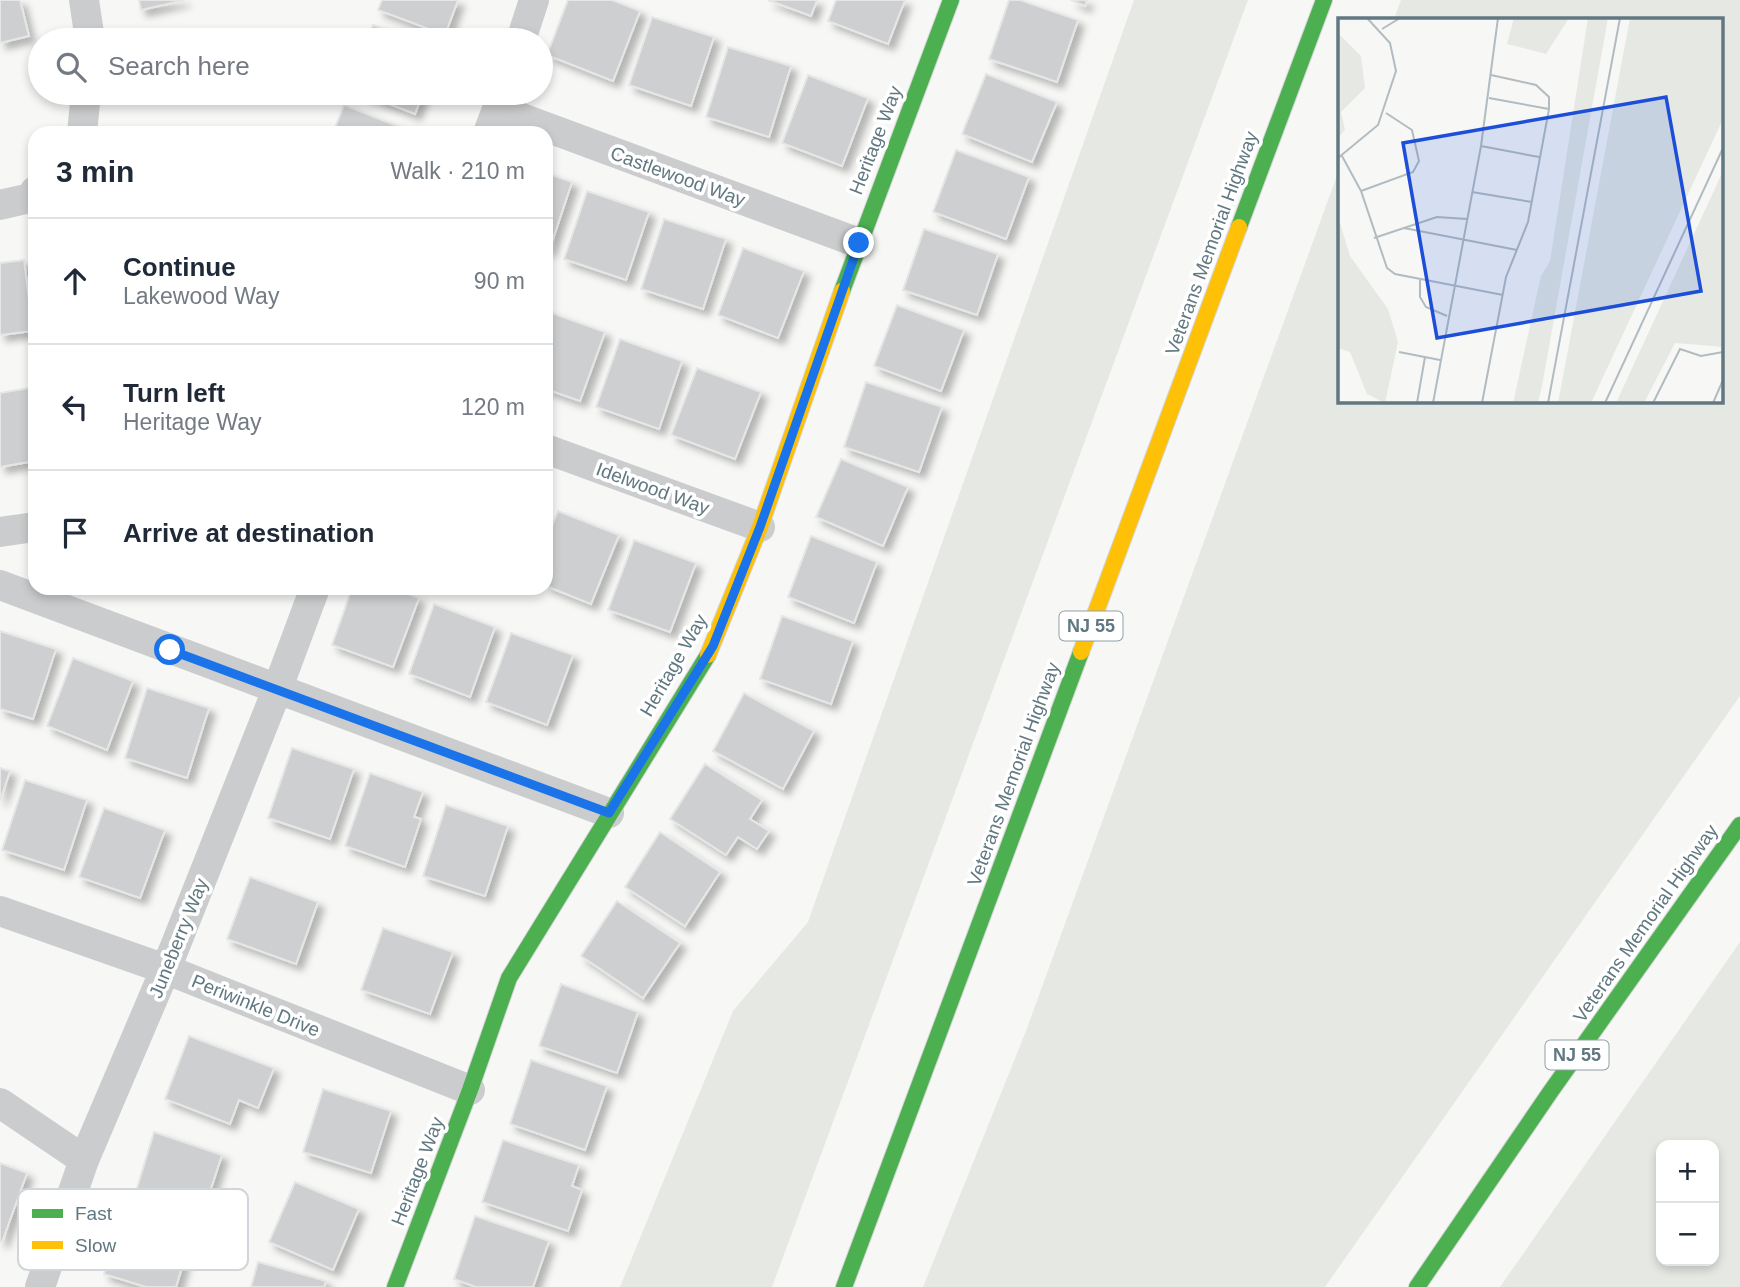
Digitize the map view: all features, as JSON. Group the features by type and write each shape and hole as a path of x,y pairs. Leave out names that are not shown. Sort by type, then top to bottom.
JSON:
{"main road":[{"name":"Heritage Way","path":"395,1287 470,1090 509,978 713,646 760,527 859,243 951,0"},
{"name":"Veterans Memorial Highway","path":"844,1287 1324,0"},
{"name":"Veterans Memorial Highway","path":"1417,1287 1551,1091 1740,825"}],"street":[{"path":"84,0 88,28"},
{"path":"525,28 534,0"},
{"path":"83,126 85,105"},
{"name":"Castlewood Way","path":"496,112 535,126"},
{"name":"Castlewood Way","path":"553,133 859,243"},
{"path":"0,205 28,198"},
{"name":"Idelwood Way","path":"553,452 760,527"},
{"path":"0,533 28,528"},
{"path":"0,586 609,813"},
{"name":"Juneberry Way","path":"74,1189 277,690 312,595"},
{"name":"Periwinkle Drive","path":"0,911 165,969 470,1090"},
{"path":"0,1103 84,1160"},
{"name":"Juneberry Way","path":"40,1287 46,1270"}],"shaded area":[{"path":"1134,0 1248,0 772,1287 620,1287 733,1011 808,922"},
{"path":"1401,0 1740,0 1740,696 1325,1287 923,1287 1026,1031 1338,173 1338,402 1722,402 1722,18 1394,18"},
{"path":"1740,942 1740,1287 1500,1287"}],"building":[{"path":"0,0 20,0 28,36 0,43"},
{"path":"139,0 185,0 141,10"},
{"path":"382,0 458,0 448,28 426,28 378,10"},
{"path":"568,0 612,0 640,11 613,81 553,57 553,39"},
{"path":"768,0 817,0 811,16"},
{"path":"836,0 905,0 888,44 828,21"},
{"path":"1009,0 1020,0 1078,20 1057,82 989,59"},
{"path":"1071,0 1087,0 1085,6"},
{"path":"652,17 714,37 691,106 629,85"},
{"path":"728,47 791,66 769,137 706,117"},
{"path":"986,74 1057,102 1032,162 962,134"},
{"path":"808,75 868,98 842,166 782,143"},
{"path":"344,105 397,126 336,126"},
{"path":"392,105 418,105 415,114"},
{"path":"956,150 1029,177 1006,239 933,212"},
{"path":"553,175 572,182 553,239"},
{"path":"587,191 649,212 626,280 564,259"},
{"path":"664,219 726,239 703,309 641,289"},
{"path":"924,229 998,254 977,315 903,290"},
{"path":"743,248 804,271 778,338 718,315"},
{"path":"24,260 28,292 28,332 0,335 0,263"},
{"path":"897,305 964,330 941,391 874,366"},
{"path":"553,313 605,332 580,401 553,391"},
{"path":"620,339 682,361 659,429 596,407"},
{"path":"697,368 761,392 735,459 671,435"},
{"path":"866,382 942,407 919,472 844,447"},
{"path":"28,388 28,462 0,467 0,393"},
{"path":"841,459 908,487 883,546 816,517"},
{"path":"558,511 619,535 591,604 553,589 553,524"},
{"path":"811,536 877,562 854,623 788,597"},
{"path":"634,540 696,563 670,632 608,610"},
{"path":"350,595 411,595 419,598 393,667 332,645"},
{"path":"434,604 495,627 470,697 409,674"},
{"path":"782,616 853,641 831,704 760,679"},
{"path":"0,631 56,649 33,719 0,709"},
{"path":"511,633 573,655 547,725 486,702"},
{"path":"73,658 133,681 107,750 47,726"},
{"path":"147,688 209,708 187,778 125,758"},
{"path":"744,693 814,731 783,789 713,751"},
{"path":"292,748 354,769 330,839 268,818"},
{"path":"705,764 762,800 750,819 769,831 757,849 738,837 726,855 670,819"},
{"path":"0,768 10,771 0,801"},
{"path":"370,773 423,792 414,817 421,819 405,867 345,846"},
{"path":"25,780 87,800 64,870 2,850"},
{"path":"446,805 508,826 485,896 423,876"},
{"path":"104,808 165,830 140,898 79,877"},
{"path":"660,832 720,872 685,926 625,887"},
{"path":"250,877 318,902 296,964 227,939"},
{"path":"617,901 680,943 643,998 581,956"},
{"path":"383,928 453,952 430,1014 361,990"},
{"path":"561,984 638,1012 617,1073 539,1046"},
{"path":"189,1036 274,1068 258,1108 239,1100 230,1124 165,1099"},
{"path":"531,1060 607,1086 585,1150 510,1124"},
{"path":"323,1089 391,1111 371,1173 303,1152"},
{"path":"154,1132 222,1155 211,1189 137,1189"},
{"path":"503,1140 579,1165 572,1186 582,1190 568,1231 482,1202"},
{"path":"0,1163 27,1173 21,1189 18,1189 18,1198 2,1242"},
{"path":"295,1182 359,1209 333,1270 269,1242"},
{"path":"475,1216 549,1241 533,1287 476,1287 454,1279"},
{"path":"258,1262 326,1281 324,1287 251,1287"},
{"path":"105,1270 181,1270 176,1287 146,1287 104,1274"}],"traffic: fast":[{"path":"842,291 951,0"},
{"path":"1239,227 1324,0"},
{"path":"844,1287 1081,652"},
{"path":"395,1287 470,1090 509,978 708,655"},
{"path":"1417,1287 1551,1091 1740,825"}],"traffic: slow":[{"path":"1081,652 1239,227"},
{"path":"708,655 760,527 842,291"}],"route":[{"path":"170,650 609,813 713,646 760,527 859,243"}]}
